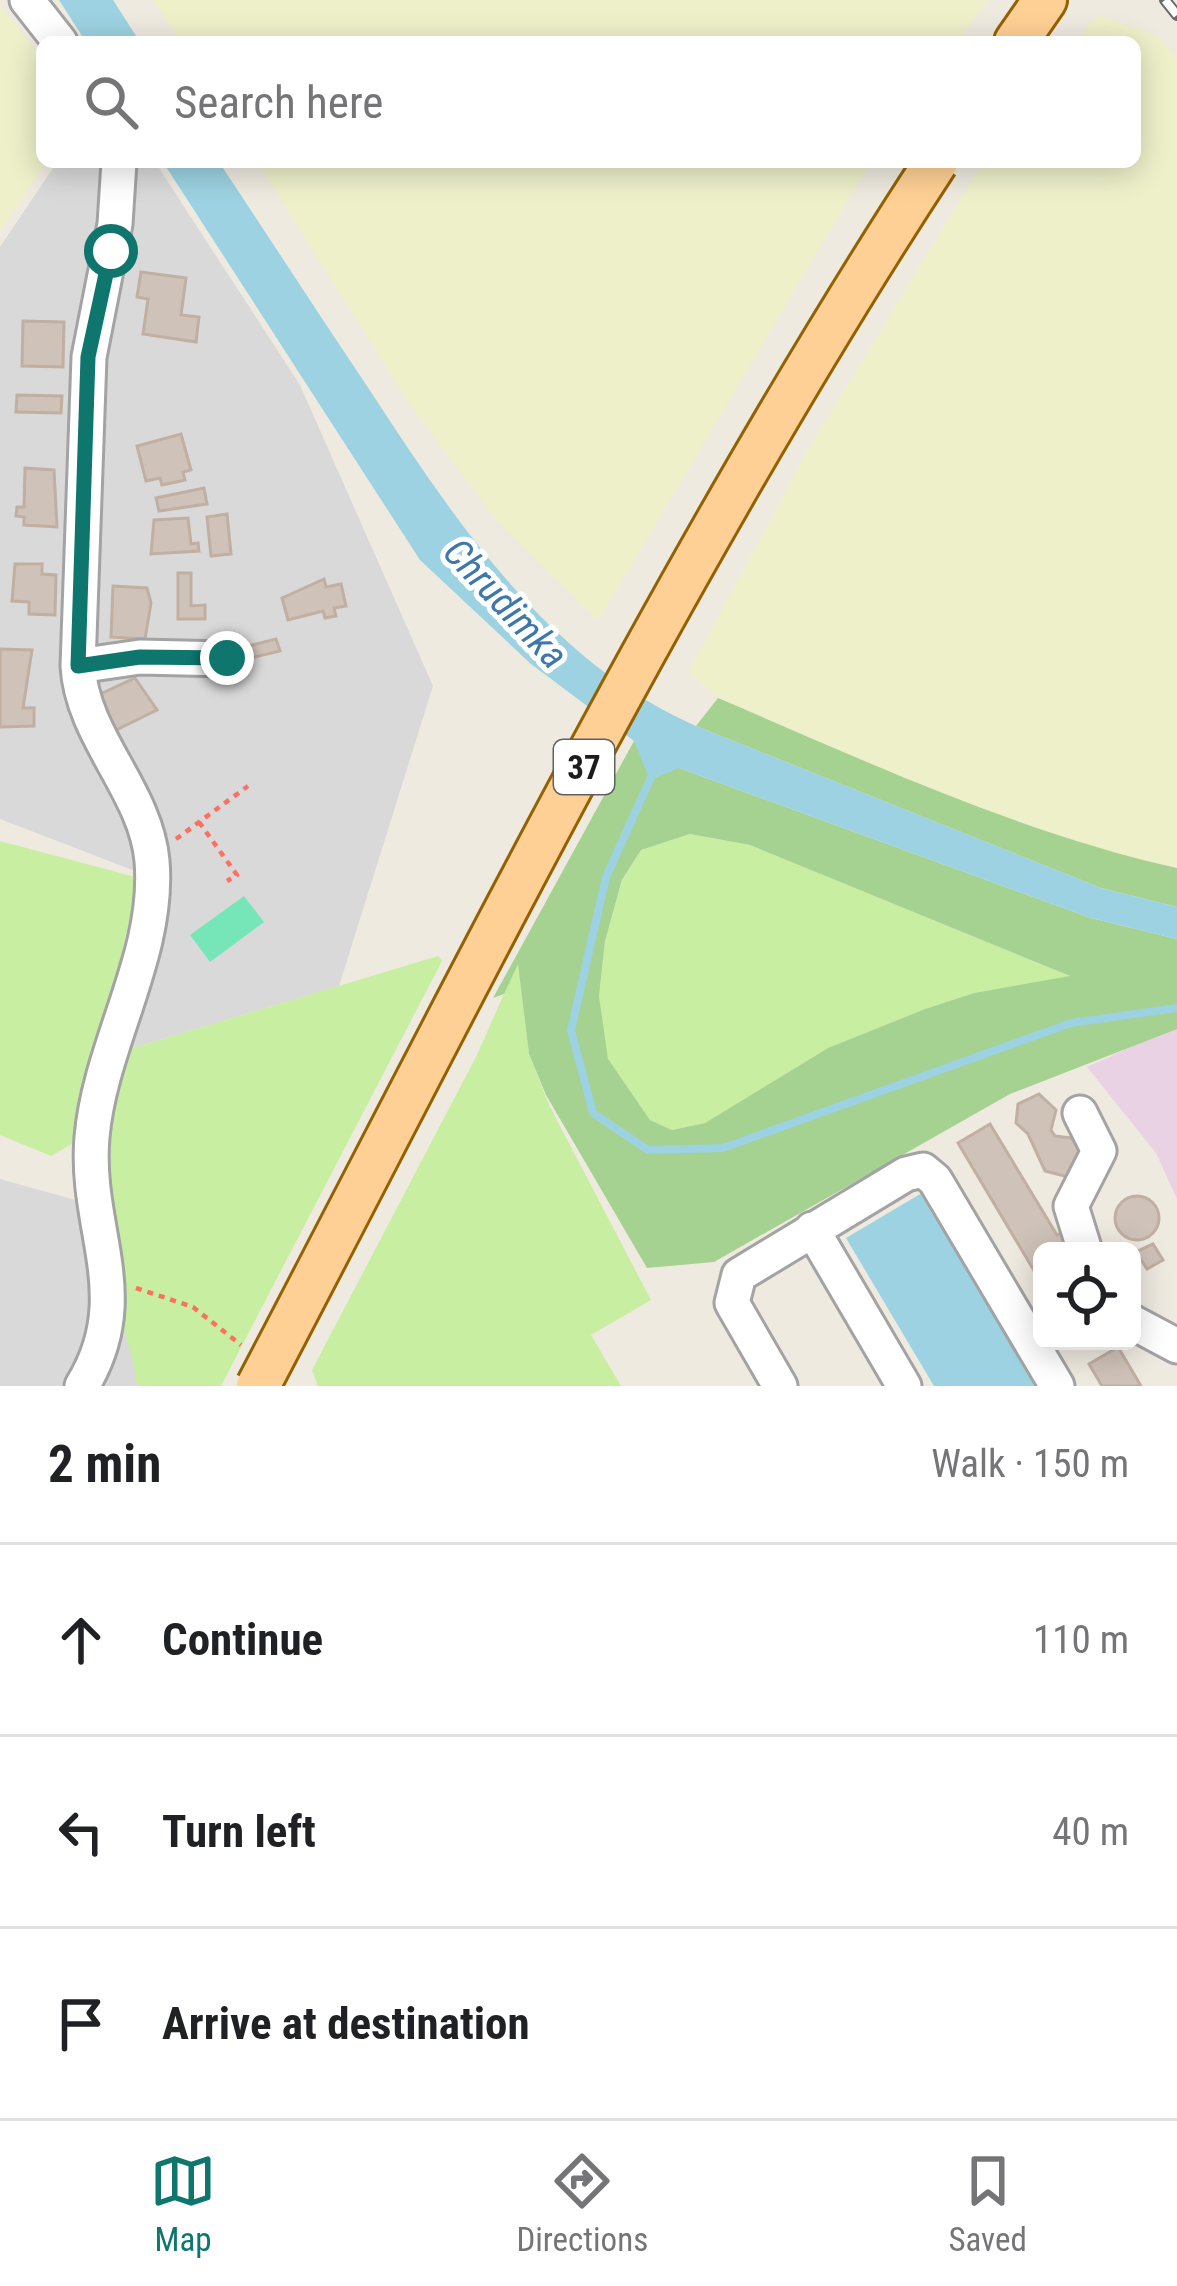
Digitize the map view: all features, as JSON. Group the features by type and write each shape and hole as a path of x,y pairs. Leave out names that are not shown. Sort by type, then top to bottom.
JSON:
{"main road":[{"path":"1020,36 1045,0"},
{"name":"37","path":"258,1386 656,633 776,419 932,168"}],"street":[{"path":"27,0 55,36"},
{"path":"82,1386 108,1329 108,1279 93,1130 108,1055 146,934 152,856 88,716 78,666 86,397 92,334 116,224 119,168"},
{"path":"78,666 140,657 227,658"},
{"path":"1079,1112 1099,1151 1071,1206 1080,1242"},
{"path":"780,1386 733,1303 734,1284 746,1267 906,1174 929,1173 1057,1386"},
{"path":"812,1229 904,1386"},
{"path":"1141,1327 1177,1346"}],"path":[{"path":"152,856 248,786"},
{"path":"199,822 237,875 227,881"},
{"path":"108,1279 193,1307 242,1346"}],"shaded area":[{"path":"53,168 159,168 300,385 433,686 339,986 123,1051 118,1305 134,1346 137,1386 0,1386 0,1179 79,1201 148,876 0,819 0,247"},
{"path":"1177,1029 1177,1199 1156,1153 1087,1067"}],"green space":[{"path":"153,0 988,0 961,36 176,36"},
{"path":"0,5 36,51 36,168 42,168 0,231"},
{"path":"1098,15 1157,36 1177,57 1177,868 1097,850 921,786 718,698 689,671 808,450 979,168 1141,168 1141,36 1079,36"},
{"path":"261,168 867,168 598,621 497,521 413,409"},
{"path":"718,698 1001,815 1177,868 1177,907 1101,888 696,726"},
{"path":"634,741 679,768 1091,918 1177,939 1177,1029 1010,1094 714,1262 647,1268 546,1095 529,1054 518,964 504,994 493,998","holes":["690,834 750,845 1070,976 974,993 925,1009 828,1048 705,1123 672,1130 650,1120 608,1059 599,996 605,941 622,880 641,850"]},
{"path":"690,834 750,845 1072,977 974,993 925,1009 828,1048 705,1123 672,1130 650,1120 607,1059 599,996 605,941 622,881 641,850"},
{"path":"0,841 139,878 81,1129 75,1142 51,1156 0,1135"},
{"path":"244,896 264,922 210,962 190,935"},
{"path":"438,956 442,961 221,1386 137,1386 117,1304 108,1240 110,1146 123,1051"},
{"path":"518,962 529,1054 549,1105 651,1300 591,1335 621,1386 318,1386 312,1370 477,1055"}],"water":[{"path":"59,0 113,0 136,36 82,36"},
{"name":"Chrudimka","path":"167,168 223,168 468,533 548,624 593,663 642,698 696,726 1101,888 1177,907 1177,939 1091,918 679,768 650,780 634,741 531,664 420,560"},
{"path":"927,1190 1043,1386 934,1386 846,1238"}],"building":[{"path":"141,272 186,278 181,315 199,317 196,342 143,334 148,299 137,297"},
{"path":"23,321 64,322 63,367 22,366"},
{"path":"17,395 62,396 61,413 16,412"},
{"path":"181,434 191,470 183,472 185,480 162,485 160,478 146,481 137,446"},
{"path":"25,468 54,470 57,527 24,525 24,517 16,516 17,507 24,507"},
{"path":"204,488 207,504 159,511 156,498"},
{"path":"227,514 231,554 211,556 207,517"},
{"path":"188,518 191,544 198,543 199,551 151,554 154,520"},
{"path":"15,564 42,564 42,574 56,575 55,615 29,614 29,602 12,601"},
{"path":"178,573 191,573 191,606 205,605 205,619 178,619"},
{"path":"324,579 326,587 341,584 346,606 334,608 336,616 325,618 323,611 288,620 282,598"},
{"path":"113,586 147,588 151,603 145,639 111,637"},
{"path":"276,639 280,651 247,659 244,647"},
{"path":"0,649 32,650 23,708 34,708 34,726 0,727"},
{"path":"135,678 157,710 110,733 94,697"},
{"path":"1039,1094 1056,1110 1051,1130 1055,1136 1071,1138 1082,1151 1068,1177 1045,1171 1028,1134 1016,1123 1018,1104"},
{"path":"990,1124 1057,1235 1061,1233 1066,1242 1033,1242 1033,1269 958,1143"},
{"path":"1137,1196 1153,1202 1159,1218 1153,1234 1137,1240 1121,1234 1115,1218 1121,1202"},
{"path":"1153,1244 1163,1260 1147,1269 1141,1250"},
{"path":"1120,1350 1141,1386 1102,1386 1089,1364"}],"waterway":[{"path":"653,773 606,877 571,1030 593,1113 648,1150 723,1148 1071,1023 1177,1008"}],"railway":[{"path":"1165,0 1177,15"}],"route":[{"path":"111,251 88,357 78,666 140,657 227,658"}]}
